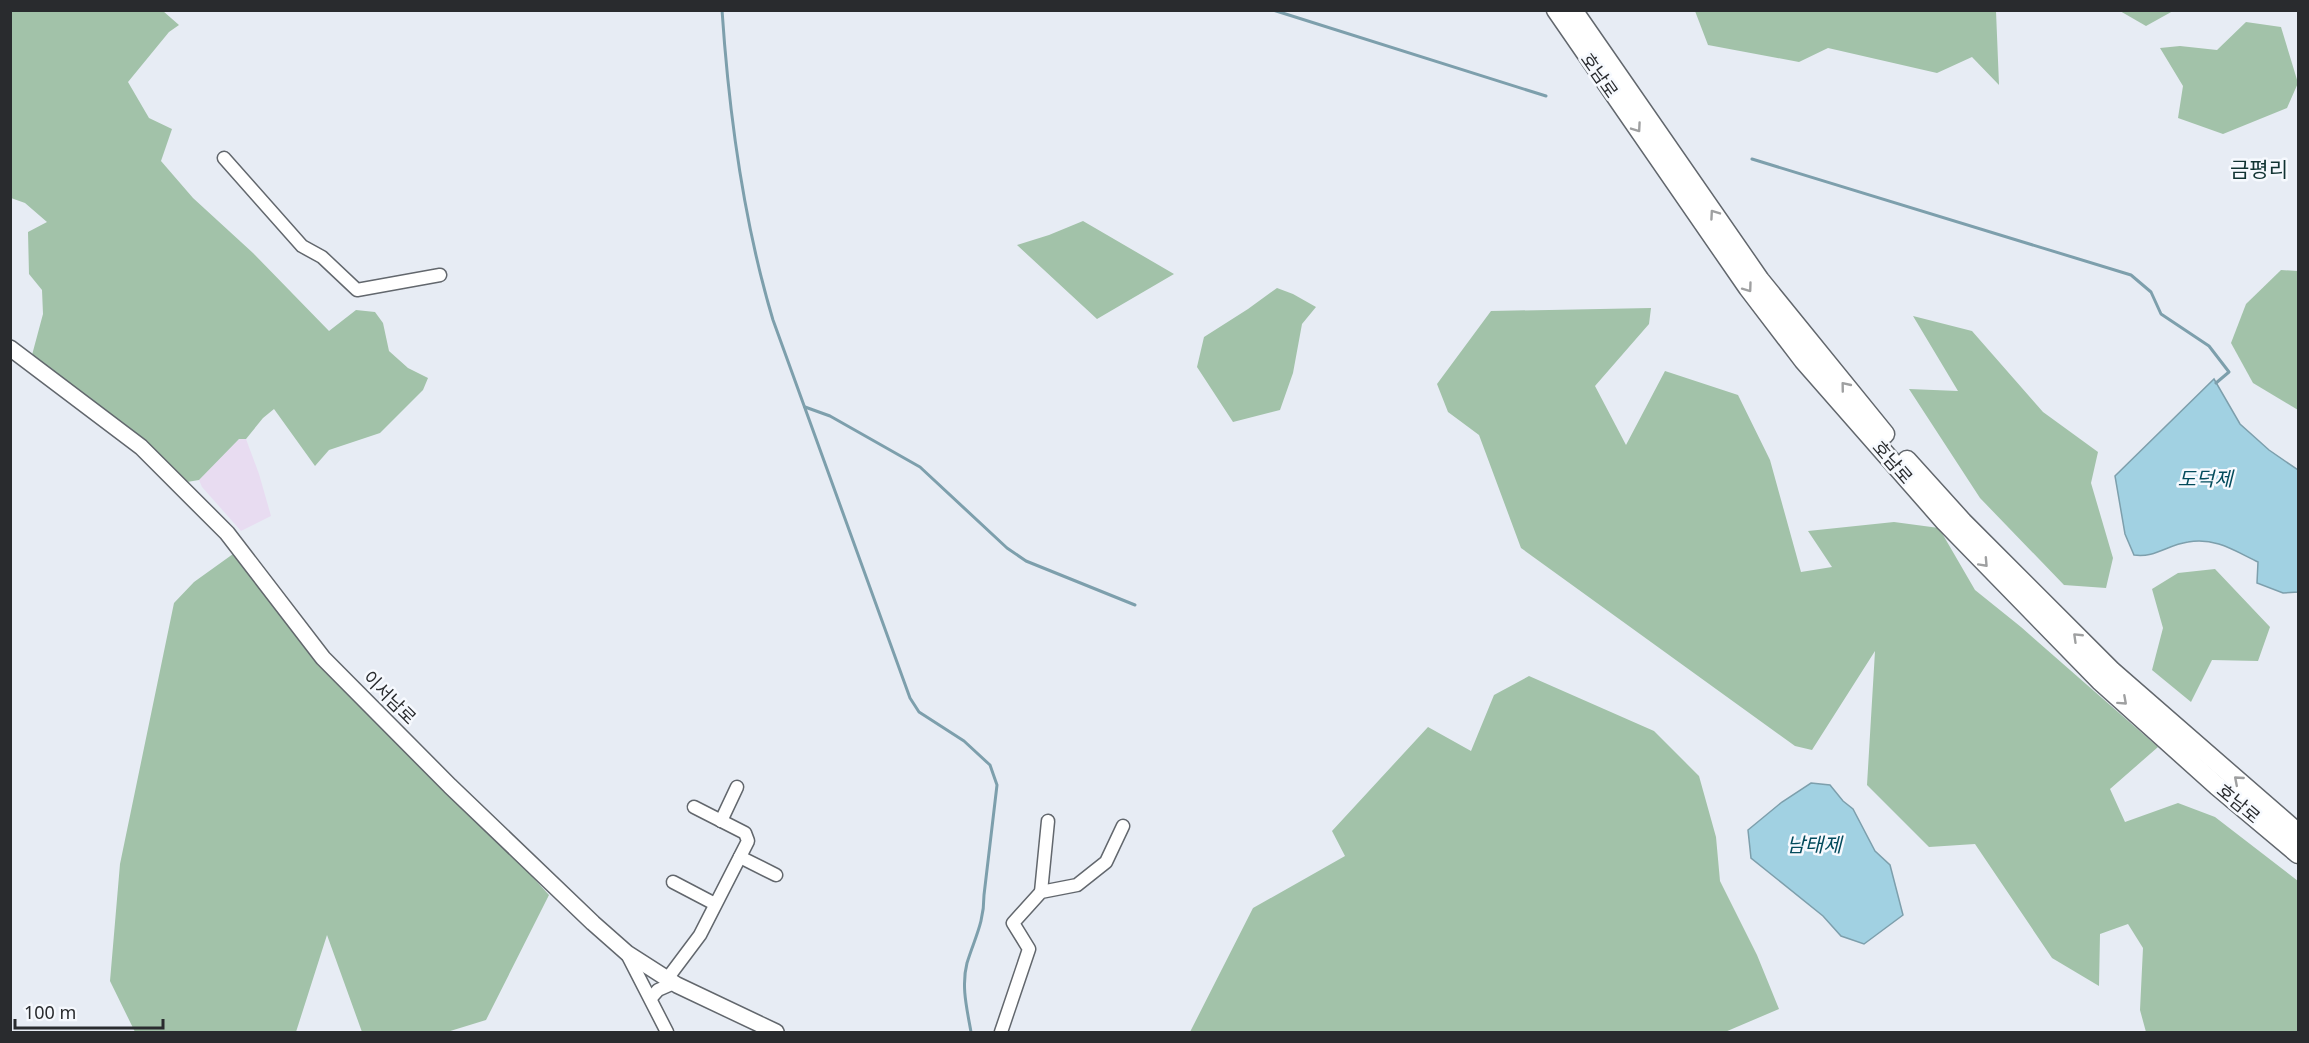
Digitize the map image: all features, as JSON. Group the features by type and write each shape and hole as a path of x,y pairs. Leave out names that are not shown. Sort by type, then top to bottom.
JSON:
{"highway":[{"name":"호남로","path":"1556,10 1748,288 1803,360 1945,522 2100,681 2217,786 2298,854"},
{"name":"호남로","path":"1573,10 1760,280 1888,438 1963,522 2112,671 2298,832"},
{"path":"2217,786 2221,798 2298,866"}],"main road":[{"name":"이서남로","path":"10,348 141,447 227,533 323,657 450,786 593,923 627,953 671,981 776,1032"}],"street":[{"path":"224,158 302,246 322,257 357,290 440,275"},
{"path":"721,821 737,787"},
{"path":"651,998 671,981 700,935 748,841 745,833 694,807"},
{"path":"1001,1032 1029,949 1013,923 1041,892 1048,821"},
{"path":"1041,892 1077,885 1106,862 1123,825"},
{"path":"740,857 776,875"},
{"path":"673,882 715,904"},
{"path":"627,953 667,1032"}],"shaded area":[{"path":"239,439 246,439 271,516 241,531 202,487 199,480"}],"green space":[{"path":"10,11 163,11 179,25 169,32 128,82 149,118 172,129 161,161 193,198 253,253 329,331 356,310 375,312 383,323 389,351 408,368 428,378 423,390 380,433 329,450 315,466 274,409 263,418 246,439 239,439 199,480 187,482 144,443 32,355 43,314 42,290 29,274 28,232 47,222 25,203 11,198"},
{"path":"1695,11 1996,11 1999,85 1972,57 1937,73 1828,48 1799,62 1708,45"},
{"path":"2120,11 2173,11 2146,26"},
{"path":"2246,22 2281,27 2298,83 2287,108 2223,134 2178,118 2183,86 2160,48 2180,46 2217,50"},
{"path":"1083,221 1174,274 1097,319 1017,245"},
{"path":"2281,270 2298,271 2298,410 2253,383 2231,343 2246,304"},
{"path":"1277,288 1316,307 1302,324 1293,373 1280,410 1233,422 1197,367 1204,337"},
{"path":"1651,308 1649,324 1595,386 1626,445 1665,371 1738,395 1770,460 1801,572 1832,567 1808,531 1894,522 1939,528 1975,590 2021,627 2158,747 2110,789 2125,822 2178,803 2215,817 2298,881 2298,1032 2146,1032 2140,1010 2143,948 2128,924 2100,934 2099,986 2052,958 1975,844 1929,847 1867,785 1875,651 1812,750 1795,746 1521,548 1479,435 1448,412 1437,384 1491,311"},
{"path":"1913,316 1972,331 2043,412 2098,452 2091,483 2113,558 2106,588 2064,585 1980,498 1909,389 1958,391"},
{"path":"240,549 323,658 450,786 549,895 486,1020 447,1032 362,1032 327,935 296,1032 135,1032 110,981 120,864 174,603 194,582"},
{"path":"2215,569 2270,627 2258,661 2212,660 2191,702 2152,670 2163,628 2152,589 2178,573"},
{"path":"1529,676 1654,731 1699,776 1716,837 1720,881 1757,955 1779,1009 1725,1032 1190,1032 1253,908 1345,856 1332,831 1428,727 1471,751 1494,695"}],"water":[{"name":"도덕제","path":"2214,379 2240,424 2269,450 2298,470 2298,592 2283,593 2257,583 2258,562 2216,543 2198,541 2148,555 2134,555 2125,534 2115,476"},
{"name":"남태제","path":"1811,783 1830,785 1853,809 1875,851 1890,865 1903,915 1864,944 1841,936 1823,916 1751,858 1748,830 1782,802"}],"waterway":[{"path":"722,10 739,166 753,244 773,320 910,698 919,712 964,741 990,765 997,785 982,914 965,972 965,998 971,1032"},
{"path":"1273,10 1546,96"},
{"path":"1752,159 2131,275 2151,292 2161,314 2209,346 2229,372 2216,383"},
{"path":"805,407 830,416 920,467 1007,548 1026,561 1135,605"}],"district":[{"name":"금평리","path":"2259,169"}]}
